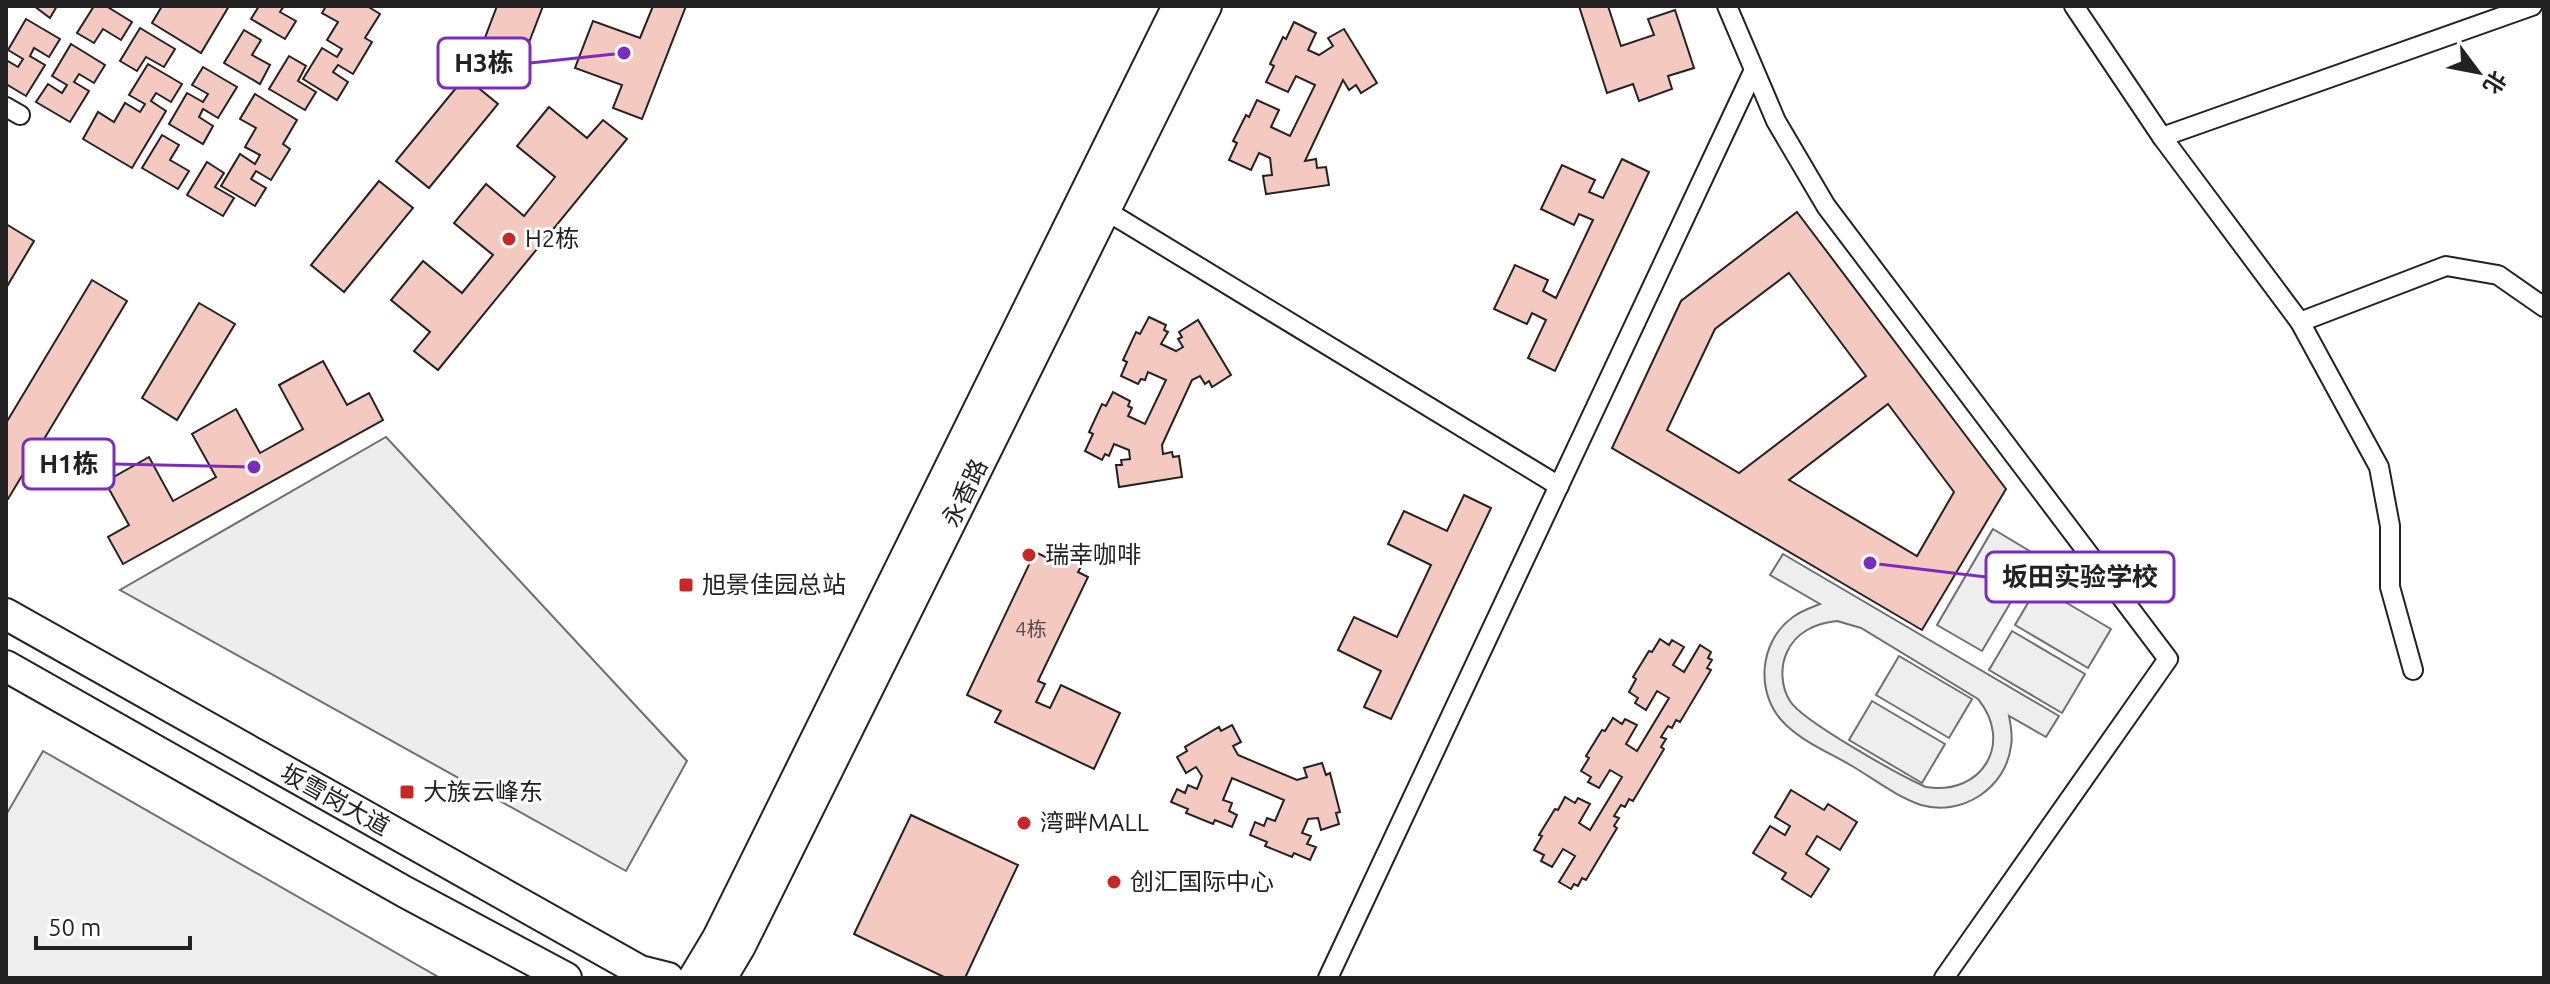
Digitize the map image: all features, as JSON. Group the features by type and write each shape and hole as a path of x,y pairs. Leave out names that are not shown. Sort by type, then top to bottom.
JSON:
{"main road":[{"name":"永香路","path":"694,978 718,938 1178,6"},
{"name":"永香路","path":"721,978 740,946 1206,6"},
{"name":"坂雪岗大道","path":"6,614 640,971 668,978"},
{"name":"坂雪岗大道","path":"6,666 391,884 566,978"}],"street":[{"path":"1727,6 1776,121 1826,206 2168,659 1944,978"},
{"path":"2074,6 2162,137 2300,322 2379,467 2390,526 2390,587 2413,670"},
{"path":"2162,137 2532,6"},
{"path":"1328,978 1753,72"},
{"path":"1105,210 1559,486"},
{"path":"2300,322 2446,266 2498,275 2544,307"}],"shaded area":[{"path":"386,437 687,761 626,871 120,590"},
{"path":"1993,529 2038,556 1982,651 1937,625"},
{"path":"1783,554 2059,716 2046,737 2009,716 2012,738 2007,761 2001,775 1980,796 1952,807 1936,808 1903,797 1800,736 1775,712 1765,684 1767,654 1781,628 1802,611 1820,604 1770,575","holes":["1837,621 1861,628 1978,699 1993,733 1992,749 1977,775 1946,788 1926,787 1832,734 1790,701 1782,670 1787,652 1796,639 1814,626 1829,622"]},
{"path":"2038,586 2111,629 2088,668 2015,625"},
{"path":"2012,631 2085,674 2062,713 1989,670"},
{"path":"1899,656 1972,699 1949,738 1876,695"},
{"path":"1872,701 1945,744 1922,783 1849,740"},
{"path":"43,751 440,978 6,978 6,815"}],"building":[{"path":"34,6 57,6 50,18"},
{"path":"94,6 106,6 132,22 121,40 103,29 94,43 77,33"},
{"path":"162,6 229,6 201,53 152,23"},
{"path":"259,6 284,6 280,12 296,21 285,39 251,19"},
{"path":"326,6 367,6 380,14 365,38 372,42 353,74 338,65 333,72 348,82 337,100 303,79 322,48 337,57 342,49 327,40 338,22 322,13"},
{"path":"497,6 543,6 523,58 483,43"},
{"path":"653,6 686,6 642,119 613,108 622,85 575,68 593,21 640,38"},
{"path":"1579,6 1608,6 1621,46 1654,35 1648,19 1675,10 1694,68 1668,76 1672,89 1639,101 1633,84 1607,93"},
{"path":"26,19 60,39 49,57 34,48 30,56 45,65 26,96 6,84 6,60 18,67 23,59 8,50"},
{"path":"1294,22 1316,33 1308,50 1319,55 1333,46 1328,38 1344,29 1377,83 1361,93 1356,85 1349,90 1343,80 1305,161 1316,159 1317,168 1326,167 1329,185 1266,194 1263,176 1272,175 1270,158 1259,153 1251,170 1229,160 1237,143 1233,141 1257,100 1279,110 1271,127 1290,136 1315,85 1296,76 1288,92 1266,82 1274,66 1270,64"},
{"path":"140,28 175,49 164,67 146,57 137,71 120,61"},
{"path":"244,30 261,40 252,55 270,65 260,84 224,63"},
{"path":"71,44 105,65 94,83 79,74 74,82 89,91 70,122 36,102 48,84 62,93 67,85 52,76"},
{"path":"289,56 306,66 298,81 316,92 305,110 269,89"},
{"path":"148,64 182,84 171,102 156,93 151,101 166,111 132,168 83,139 98,112 114,122 125,103 140,112 145,104 129,95"},
{"path":"203,67 237,87 218,118 203,109 199,117 213,126 203,144 169,124 187,93 203,102 208,94 192,85"},
{"path":"465,77 498,104 429,188 396,161"},
{"path":"255,94 297,120 283,144 290,149 271,180 256,171 251,179 266,188 255,206 221,186 240,154 255,164 260,155 245,147 256,128 240,119"},
{"name":"H2栋","path":"549,107 587,138 603,120 627,139 438,370 414,351 430,332 391,300 423,261 462,293 493,255 454,223 486,184 524,216 555,177 517,146"},
{"path":"162,135 179,145 170,160 189,171 178,189 142,168"},
{"path":"1622,159 1649,172 1555,371 1528,358 1546,320 1532,313 1527,324 1494,309 1515,265 1548,280 1543,291 1556,298 1593,220 1579,214 1574,225 1541,209 1562,165 1595,180 1589,192 1603,198"},
{"path":"207,162 224,173 215,187 234,198 223,216 187,195"},
{"path":"379,181 413,208 344,292 311,265"},
{"path":"1797,212 2006,489 1922,630 1612,448 1681,301","holes":["1789,273 1866,376 1739,473 1667,430 1715,329","1888,404 1954,492 1917,556 1789,480"]},
{"path":"6,224 34,241 6,288"},
{"path":"92,280 127,301 8,499 6,423"},
{"path":"199,303 235,324 177,420 142,398"},
{"path":"1149,317 1166,325 1164,330 1168,332 1161,344 1176,351 1183,347 1178,339 1182,337 1179,332 1198,320 1231,375 1212,387 1209,381 1205,384 1200,376 1192,380 1162,445 1163,454 1172,452 1173,457 1179,456 1182,477 1119,487 1116,465 1122,465 1121,460 1130,459 1129,450 1114,444 1109,456 1105,454 1102,460 1085,451 1093,434 1089,432 1102,404 1106,406 1113,392 1130,401 1128,406 1132,408 1128,416 1145,424 1166,380 1148,372 1145,380 1141,379 1138,384 1121,376 1127,362 1123,360 1136,332 1140,334"},
{"path":"323,361 347,405 369,393 383,420 123,564 108,537 129,525 105,482 149,457 173,501 216,477 192,434 236,409 260,453 303,429 279,385"},
{"path":"1464,495 1491,508 1391,719 1364,707 1381,671 1338,650 1354,617 1397,637 1431,565 1388,544 1404,511 1447,531"},
{"path":"1035,552 1054,561 1058,553 1082,565 1078,572 1088,577 1038,681 1045,684 1036,702 1050,708 1061,685 1120,713 1094,769 995,722 1001,711 967,695"},
{"path":"1660,639 1669,645 1672,640 1684,647 1673,665 1684,672 1700,645 1711,652 1708,658 1712,660 1707,668 1711,670 1680,722 1676,720 1672,728 1668,726 1661,737 1666,739 1661,747 1664,749 1633,801 1629,799 1625,807 1621,805 1614,816 1619,818 1614,826 1617,828 1586,880 1582,878 1578,886 1574,884 1571,889 1559,882 1575,856 1563,849 1552,867 1541,861 1544,855 1534,850 1542,836 1539,835 1565,797 1575,803 1578,798 1590,804 1579,823 1590,830 1622,777 1610,770 1599,788 1588,782 1591,777 1581,771 1589,758 1586,756 1613,718 1622,724 1625,719 1637,725 1626,744 1637,751 1669,698 1657,691 1646,710 1635,703 1638,698 1629,692 1636,679 1633,677"},
{"path":"1232,725 1241,742 1233,746 1238,755 1297,780 1307,777 1304,768 1322,763 1326,775 1330,773 1340,812 1336,813 1339,824 1321,830 1318,818 1308,819 1302,833 1311,836 1307,844 1316,847 1310,860 1294,853 1292,857 1265,846 1267,842 1250,835 1255,822 1264,826 1267,818 1275,821 1284,800 1232,778 1223,800 1232,803 1229,811 1237,815 1232,827 1215,820 1213,824 1186,813 1188,809 1171,802 1177,789 1185,793 1188,785 1197,789 1202,776 1196,767 1186,773 1177,757 1187,751 1185,747 1219,727 1221,731"},
{"path":"1791,790 1824,810 1828,804 1857,822 1840,850 1817,836 1806,854 1829,869 1811,897 1782,879 1786,873 1753,853 1770,826 1785,835 1790,826 1775,817"},
{"path":"911,815 1018,865 965,978 946,978 854,934"}],"place":[{"name":"H3栋","path":"624,53"},
{"name":"H2栋","path":"509,239"},
{"name":"H1栋","path":"254,467"},
{"name":"瑞幸咖啡","path":"1029,555"},
{"name":"坂田实验学校","path":"1870,563"},
{"name":"旭景佳园总站","path":"686,585"},
{"name":"大族云峰东","path":"407,792"},
{"name":"湾畔MALL","path":"1024,823"},
{"name":"创汇国际中心","path":"1114,882"}]}
